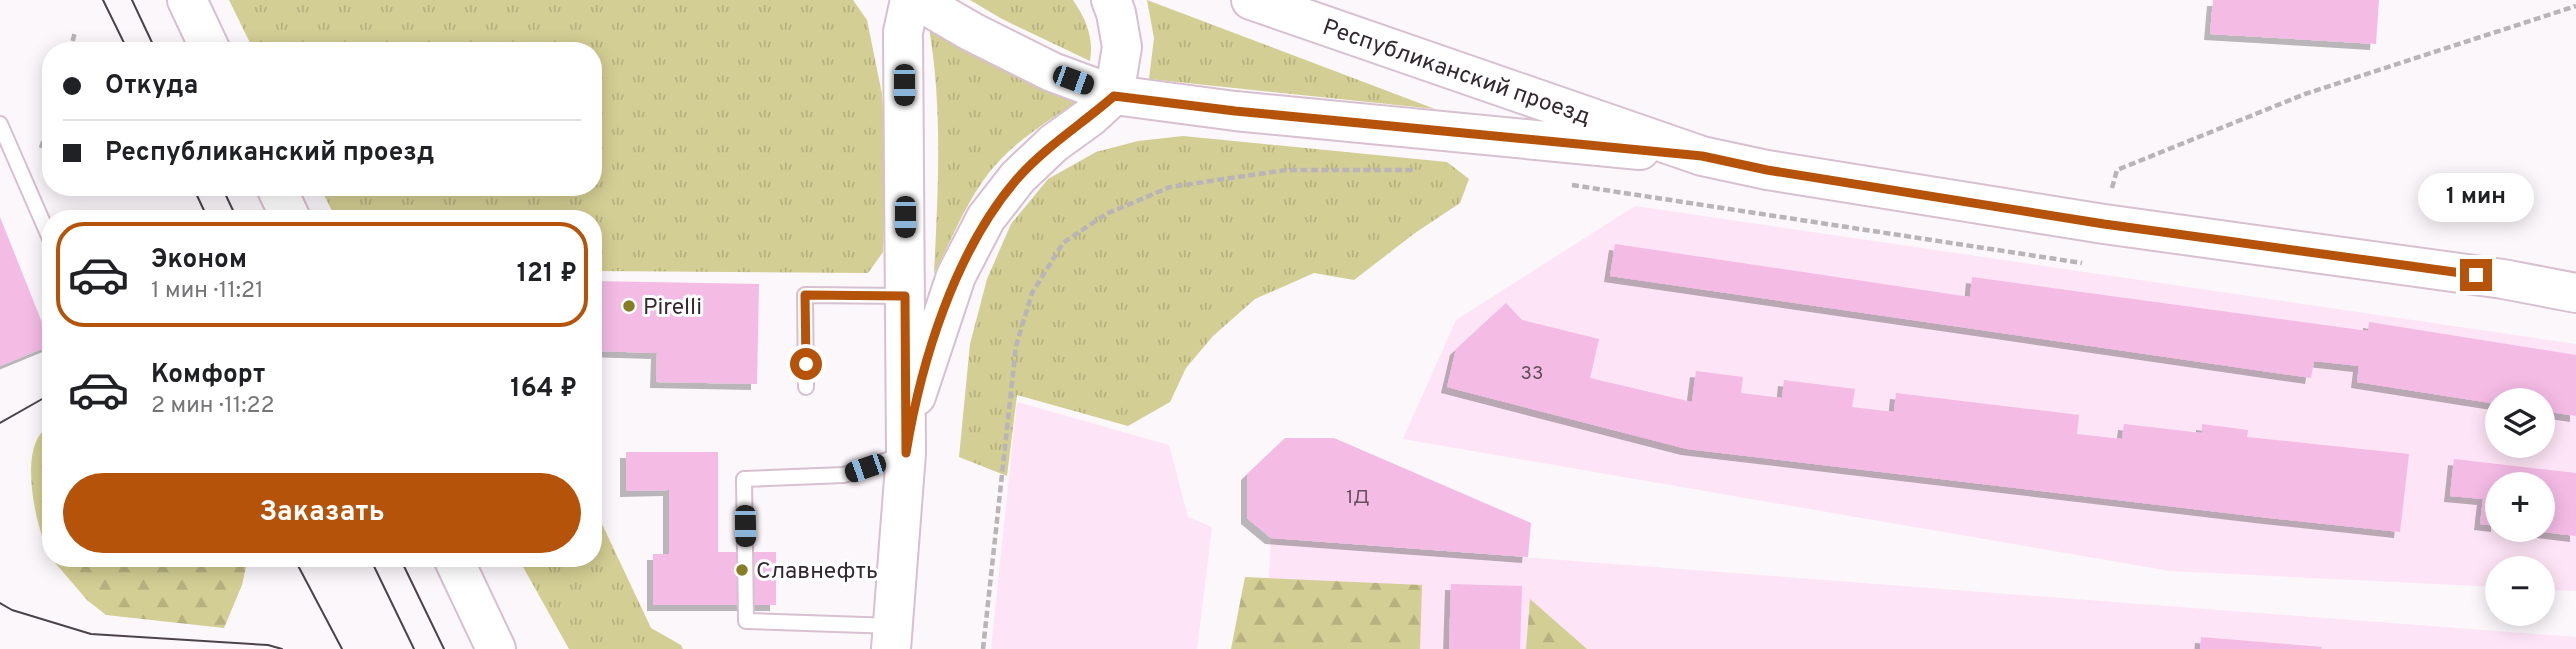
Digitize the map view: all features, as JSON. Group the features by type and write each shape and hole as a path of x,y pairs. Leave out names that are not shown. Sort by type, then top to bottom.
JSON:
{"main road":[{"path":"187,0 207,42"},
{"path":"892,637 906,453 903,32 910,0"},
{"name":"Республиканский проезд","path":"918,0 972,32 1052,72 1114,96 1235,111 1702,156 1767,170 2104,224 2503,279 2576,293"},
{"path":"906,453 916,394 956,276 986,218 1018,177 1054,143 1114,96 1122,47 1111,0"},
{"name":"Республиканский проезд","path":"1251,0 1702,156"},
{"path":"457,567 496,649"}],"lane":[{"path":"0,124 42,220"},
{"path":"806,387 805,295 905,296"},
{"path":"892,637 746,621 744,479 844,475 906,453"}],"path":[{"path":"1561,184 2096,265 2117,170 2305,94 2576,6"},
{"path":"72,42 75,32"},
{"path":"983,649 1016,346 1032,293 1063,243 1106,214 1170,187 1286,170 1423,170"}],"shaded area":[{"path":"1635,206 2576,344 2576,591 2555,590 2555,556 2485,556 2485,586 2170,571 1403,439 1456,320"},
{"path":"1017,402 1169,445 1188,517 1212,527 1197,649 991,649"},
{"path":"1271,538 2576,637 2576,649 1265,649"}],"green space":[{"path":"229,0 853,0 867,20 882,94 887,170 883,252 868,273 602,271 602,210 332,210 324,196 602,196 602,42 250,42"},
{"path":"970,0 1073,0 1088,29 1090,61 1002,19"},
{"path":"1147,0 1435,109 1149,79 1154,38"},
{"path":"929,28 1077,102 1018,143 997,163 965,210 934,274 938,120"},
{"path":"1183,136 1447,162 1469,179 1460,203 1415,233 1354,280 1314,273 1255,299 1213,336 1186,368 1170,402 1128,426 1017,395 1007,476 959,457 970,344 987,279 1011,224 1048,179 1096,152 1138,141"},
{"path":"42,433 42,535 35,508 31,467"},
{"path":"602,524 651,628 681,645 683,649 569,649 523,567 602,567"},
{"path":"59,567 246,567 242,585 224,628 106,615 87,600"},
{"path":"1245,577 1422,585 1420,649 1231,649"},
{"path":"1530,599 1587,649 1526,649"}],"building":[{"path":"2213,0 2379,0 2376,44 2210,34"},
{"path":"0,217 42,322 42,349 0,366"},
{"path":"1615,244 1970,297 1972,277 2368,331 2369,322 2576,355 2576,416 2555,413 2555,388 2485,388 2485,402 2357,382 2359,366 2314,361 2311,378 1610,276"},
{"path":"602,281 759,284 757,384 656,382 657,353 602,351"},
{"path":"1506,303 1522,320 1599,339 1590,378 1692,402 1696,371 1743,377 1741,393 1782,398 1784,380 1855,389 1852,407 1894,412 1896,393 2079,415 2077,434 2122,439 2124,424 2202,433 2202,424 2248,430 2247,437 2409,454 2400,532 1687,449 1447,387 1456,349"},
{"path":"1285,438 1334,438 1531,523 1528,557 1271,538 1247,518 1247,474"},
{"path":"626,452 718,452 718,552 776,552 776,605 653,605 653,554 669,554 669,490 626,491"},
{"path":"2454,459 2576,473 2576,536 2555,533 2555,472 2485,472 2485,525 2480,524 2483,499 2450,496"},
{"path":"1451,584 1522,586 1520,649 1449,649"},
{"path":"2201,637 2322,647 2200,649"}],"tram line":[{"path":"103,0 124,42"},
{"path":"132,0 152,42"},
{"path":"197,196 204,210"},
{"path":"226,196 233,210"},
{"path":"0,423 42,399"},
{"path":"299,567 342,649"},
{"path":"374,567 414,649"},
{"path":"404,567 444,649"},
{"path":"0,603 12,610 91,634 268,645 282,649"}],"place":[{"name":"Pirelli","path":"629,306"},
{"name":"Славнефть","path":"742,570"}],"route":[{"path":"806,364 805,295 905,296 906,453 916,394 956,276 986,218 1018,177 1054,143 1114,96 1235,111 1702,156 1767,170 2104,224 2476,275"}]}
